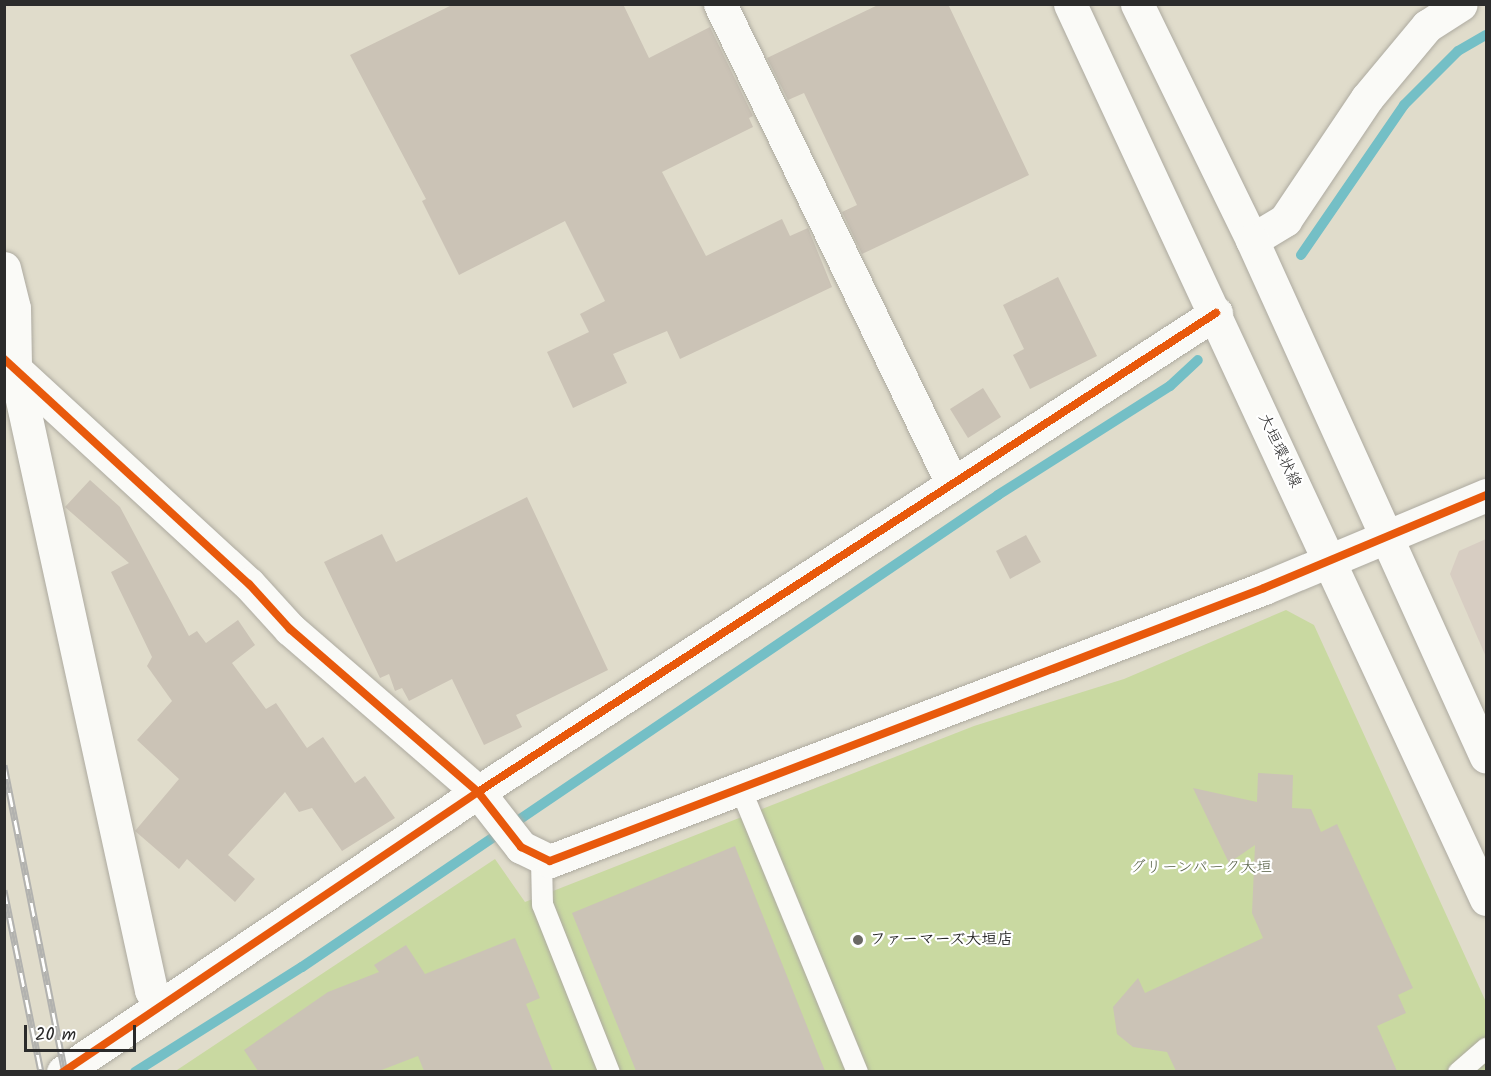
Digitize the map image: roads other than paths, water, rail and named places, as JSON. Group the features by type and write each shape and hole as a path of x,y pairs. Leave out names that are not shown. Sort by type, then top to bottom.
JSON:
{"street":[{"path":"720,4 952,483"},
{"name":"大垣環状線","path":"1070,4 1216,313 1486,899"},
{"path":"1137,4 1252,240 1389,537 1486,756"},
{"path":"1252,240 1285,220 1367,98 1427,26 1461,4"},
{"path":"4,268 14,308 10,364 151,990 160,1006"},
{"path":"63,1071 160,1006 484,800 952,483 1216,313"},
{"path":"10,364 249,584 290,630 484,800 531,854 740,788 1330,562 1486,495"}],"lane":[{"path":"740,788 858,1071"},
{"path":"531,854 542,904 609,1071"},
{"path":"1458,1071 1486,1048"}],"waterway":[{"path":"1301,255 1404,105 1458,51 1486,35"},
{"path":"135,1072 302,967 998,495 1170,386 1198,360"}],"railway":[{"path":"4,765 65,1072"},
{"path":"4,890 41,1072"}],"place":[{"name":"ファーマーズ大垣店","path":"858,940"}],"park label":[{"name":"グリーンパーク大垣","path":"1201,868"}]}
